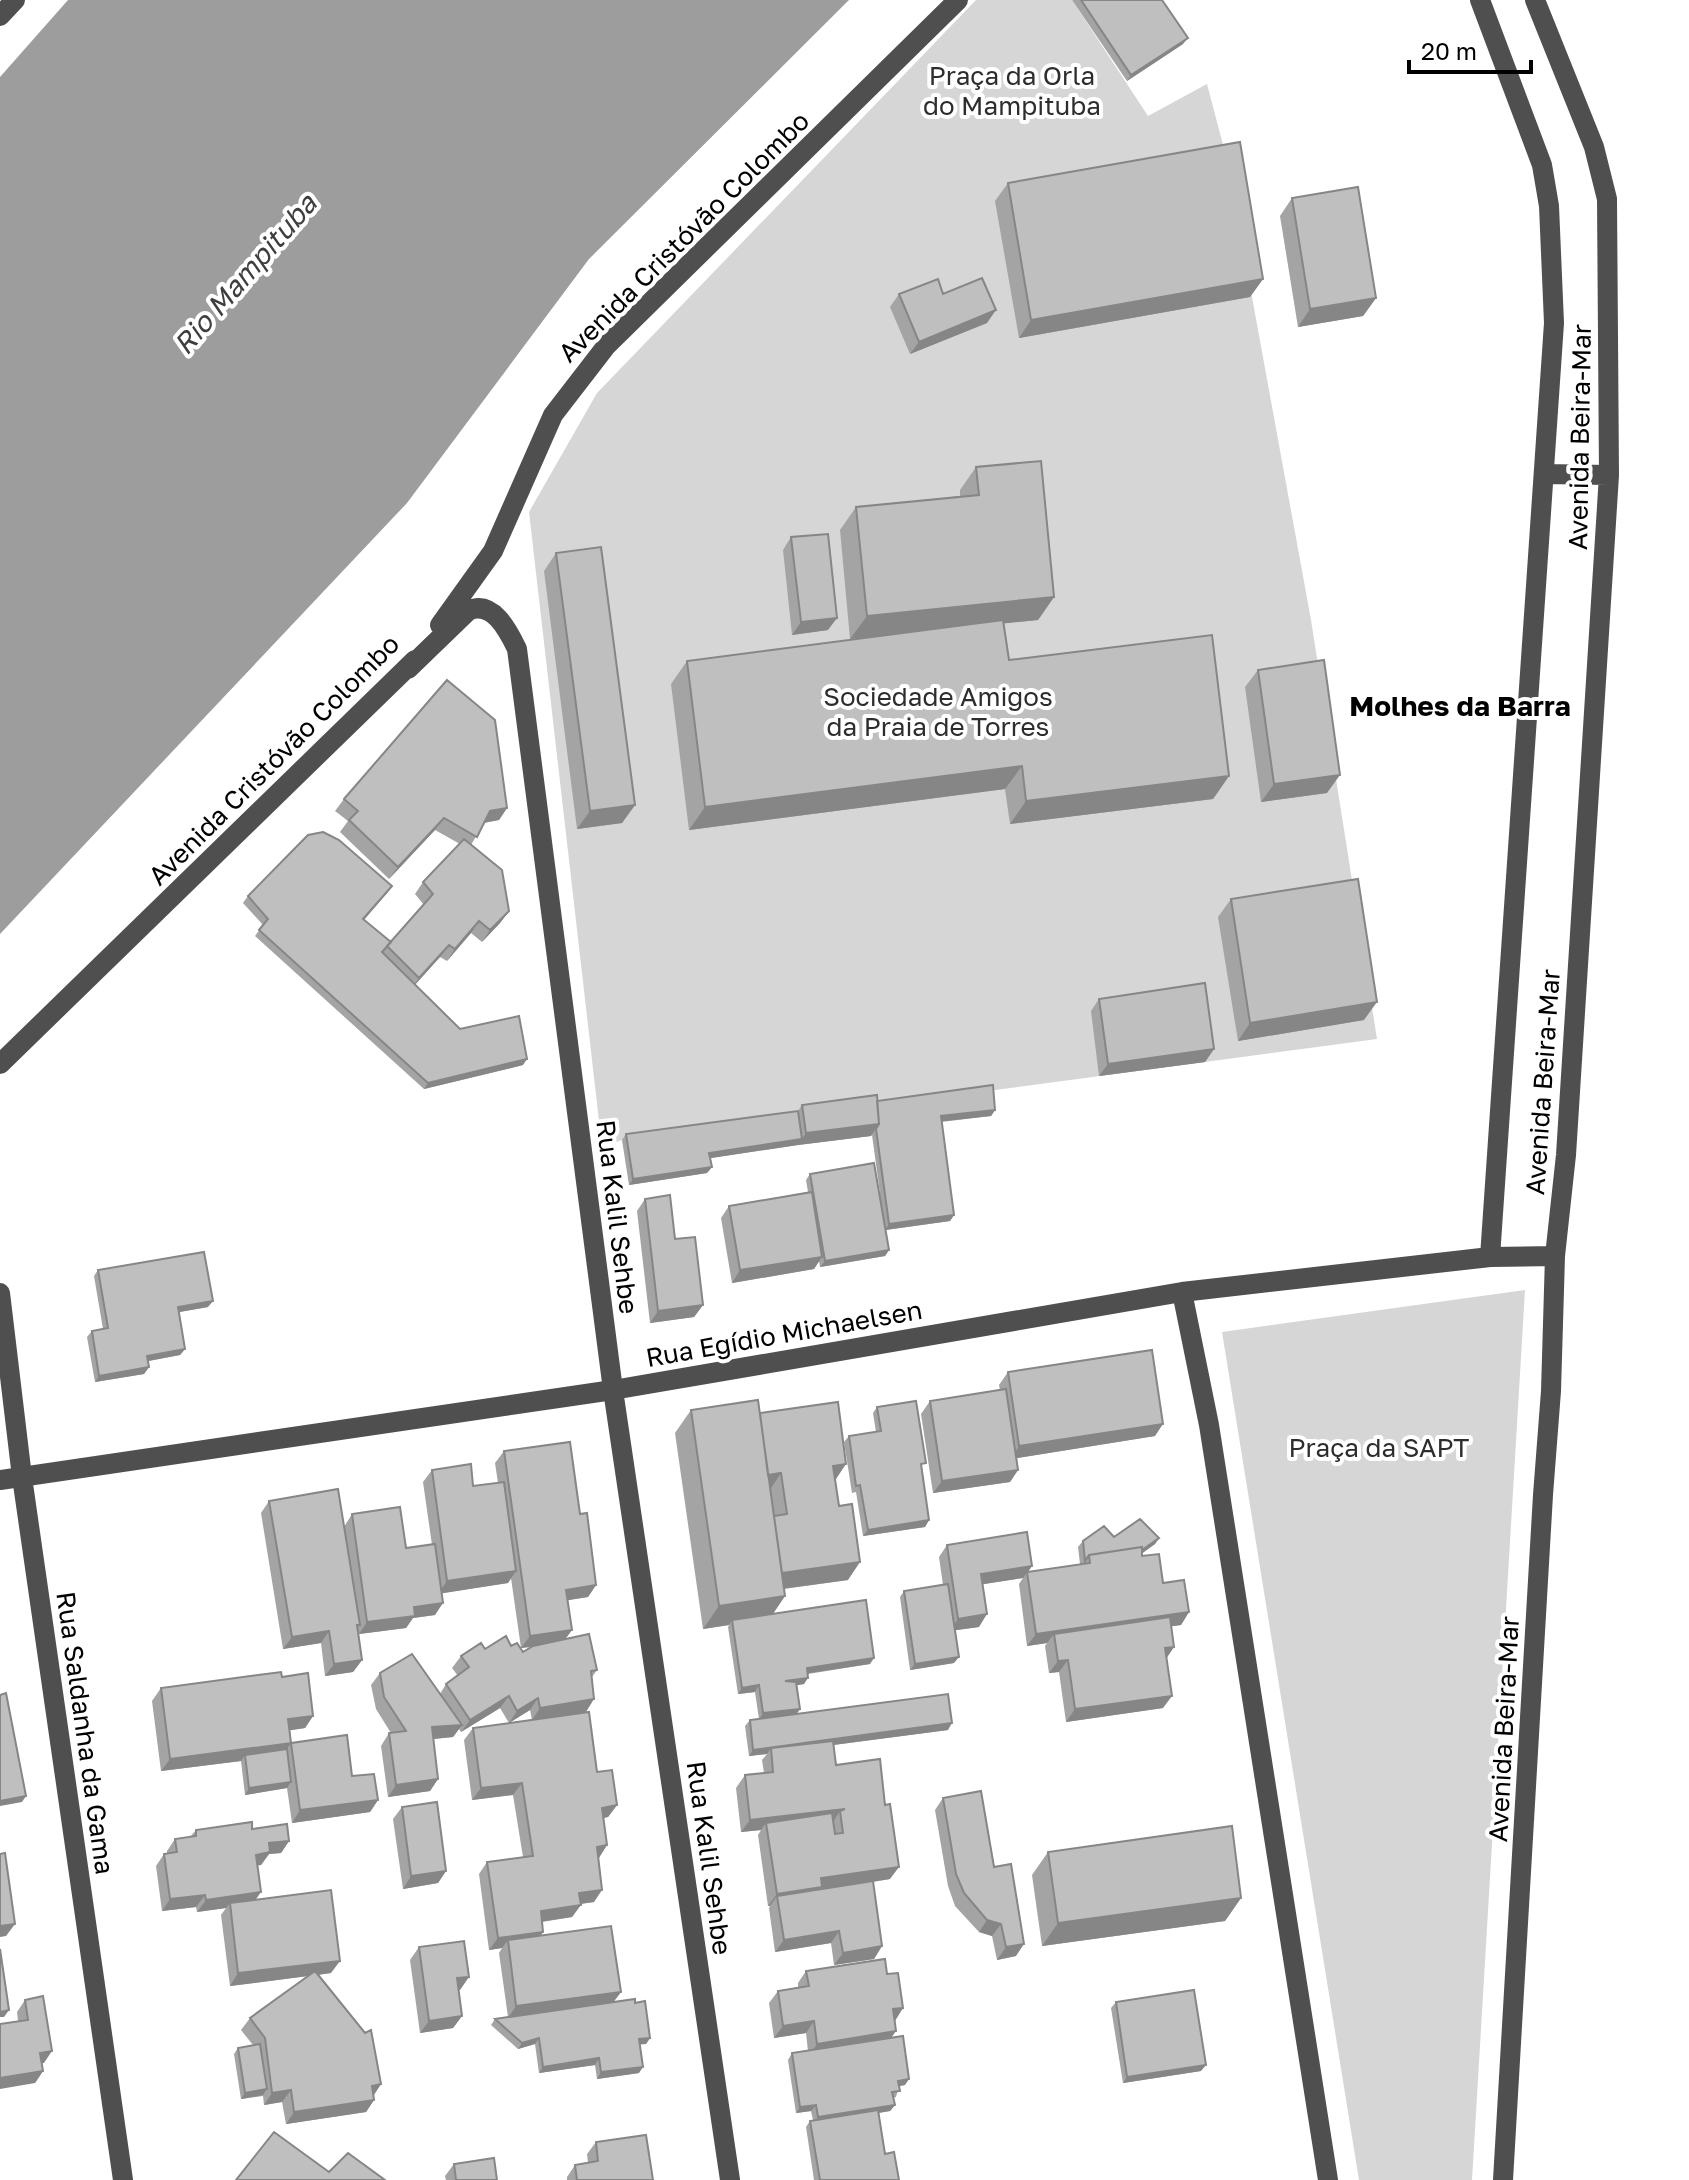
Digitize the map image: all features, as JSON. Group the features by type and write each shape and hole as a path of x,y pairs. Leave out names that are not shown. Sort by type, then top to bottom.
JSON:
{"street":[{"path":"0,16 15,0"},
{"name":"Avenida Cristóvão Colombo","path":"0,1064 408,669 493,551 553,415 582,374 607,345 958,0"},
{"name":"Avenida Beira-Mar","path":"1480,0 1542,165 1549,206 1554,323 1490,1257"},
{"name":"Avenida Beira-Mar","path":"1503,2180 1551,1391 1555,1256 1566,1155 1609,475 1607,199 1594,147 1535,0"},
{"path":"1544,474 1609,475"},
{"name":"Rua Kalil Sehbe","path":"408,669 475,607 488,609 512,638 517,649 613,1390 730,2180"},
{"name":"Rua Egídio Michaelsen","path":"0,1480 613,1390 1182,1292 1490,1257 1555,1256"},
{"path":"1182,1292 1211,1440 1328,2180"},
{"name":"Rua Saldanha da Gama","path":"0,1293 22,1477 123,2180"}],"green space":[{"name":"Sociedade Amigos da Praia de Torres","path":"976,0 1072,0 1148,116 1207,84 1227,160 1311,620 1377,1039 622,1140 602,1147 529,512 597,393"},
{"name":"Praça da SAPT","path":"1525,1290 1472,2180 1359,2180 1222,1332"}],"water":[{"name":"Rio Mampituba","path":"68,0 849,0 589,259 407,503 0,934 0,77"}],"building":[{"path":"1081,0 1162,0 1188,38 1131,75"},
{"path":"1240,142 1263,279 1031,320 1008,183"},
{"path":"1358,187 1376,298 1310,309 1292,198"},
{"path":"982,278 996,310 919,342 899,294 938,279 943,294"},
{"path":"1041,461 1054,597 867,616 856,507 979,495 976,467"},
{"path":"828,534 837,618 801,622 791,537"},
{"path":"601,547 635,805 590,811 556,553"},
{"path":"1003,620 1009,660 1212,635 1229,776 1026,801 1022,766 705,807 687,661"},
{"path":"1324,660 1340,775 1274,784 1258,670"},
{"path":"447,680 495,720 507,808 490,811 477,837 444,818 398,867 349,820 358,811 344,799"},
{"path":"323,832 339,840 392,886 363,919 391,942 382,952 460,1029 519,1016 527,1059 428,1083 259,930 268,919 248,896 308,835"},
{"path":"464,839 502,870 509,911 490,930 479,921 455,949 449,945 419,978 387,946 433,894 423,882"},
{"path":"1358,879 1377,1002 1250,1023 1231,899"},
{"path":"1205,983 1214,1049 1108,1064 1099,999"},
{"path":"993,1085 995,1110 941,1116 954,1215 889,1224 876,1129 879,1124 877,1101"},
{"path":"877,1095 879,1124 806,1133 802,1105"},
{"path":"798,1111 802,1139 709,1153 712,1167 633,1179 626,1134"},
{"path":"874,1163 889,1250 825,1261 810,1174"},
{"path":"812,1192 822,1257 740,1270 729,1206"},
{"path":"670,1195 675,1239 695,1237 703,1305 658,1311 645,1199"},
{"path":"204,1252 213,1301 178,1307 185,1349 147,1356 149,1367 99,1376 92,1331 108,1328 98,1270"},
{"path":"1152,1350 1163,1424 1019,1446 1008,1372"},
{"path":"1006,1389 1018,1470 942,1481 930,1401"},
{"path":"758,1400 785,1596 719,1606 691,1410"},
{"path":"916,1401 926,1463 921,1464 929,1520 868,1530 860,1485 856,1486 849,1436 881,1431 877,1407"},
{"path":"838,1402 846,1464 833,1466 839,1506 852,1504 860,1562 782,1573 774,1516 787,1514 781,1473 768,1475 760,1413"},
{"path":"570,1442 580,1514 587,1513 596,1585 566,1590 572,1630 530,1636 504,1451"},
{"path":"471,1464 473,1486 504,1482 516,1571 447,1581 432,1470"},
{"path":"338,1489 360,1625 357,1625 362,1660 334,1664 329,1631 292,1637 269,1501"},
{"path":"400,1507 406,1548 435,1544 443,1603 414,1607 415,1616 367,1622 352,1514"},
{"path":"1140,1519 1159,1538 1142,1550 1142,1547 1089,1555 1085,1561 1083,1541 1104,1526 1114,1537"},
{"path":"1027,1532 1032,1566 981,1574 987,1614 958,1619 947,1545"},
{"path":"1142,1547 1142,1556 1159,1554 1163,1583 1184,1580 1189,1612 1036,1634 1027,1572 1090,1563 1089,1555"},
{"path":"948,1584 959,1657 915,1664 904,1591"},
{"path":"866,1600 874,1658 807,1668 808,1678 785,1681 796,1682 800,1709 763,1713 759,1685 742,1688 732,1620"},
{"path":"1170,1617 1174,1647 1165,1648 1172,1696 1075,1709 1068,1660 1058,1661 1054,1634"},
{"path":"589,1634 597,1670 591,1671 594,1699 540,1708 538,1698 517,1711 509,1696 470,1720 446,1684 469,1667 461,1656 481,1643 485,1649 506,1636 511,1646 517,1643 523,1652 533,1646"},
{"path":"412,1654 462,1725 432,1727 438,1779 396,1785 389,1733 406,1731 384,1697 380,1673"},
{"path":"281,1672 282,1677 308,1673 313,1716 288,1719 291,1743 170,1759 161,1688"},
{"path":"6,1693 26,1796 0,1801 0,1695"},
{"path":"948,1694 952,1723 753,1750 750,1720"},
{"path":"589,1712 597,1772 612,1770 617,1805 602,1808 607,1845 597,1847 602,1890 579,1893 581,1905 541,1911 543,1932 498,1938 487,1862 533,1856 522,1783 481,1788 473,1728"},
{"path":"347,1735 352,1776 374,1774 378,1800 300,1810 291,1743"},
{"path":"833,1741 836,1765 880,1759 885,1805 890,1804 899,1867 821,1878 822,1887 777,1894 766,1823 832,1813 835,1834 843,1833 840,1811 845,1809 750,1820 745,1775 773,1772 771,1748"},
{"path":"287,1749 291,1782 249,1788 245,1755"},
{"path":"981,1791 994,1867 1011,1864 1024,1944 1006,1947 1001,1924 987,1920 964,1893 956,1874 943,1798"},
{"path":"437,1802 446,1871 411,1876 402,1807"},
{"path":"252,1822 252,1829 287,1824 289,1841 269,1843 270,1852 256,1855 261,1892 206,1900 205,1895 170,1899 164,1854 177,1852 175,1839 196,1836 196,1830"},
{"path":"1232,1826 1241,1898 1058,1923 1048,1852"},
{"path":"5,1853 15,1924 0,1926 0,1854"},
{"path":"873,1881 882,1946 843,1953 839,1931 784,1940 777,1896"},
{"path":"331,1890 340,1961 238,1973 230,1903"},
{"path":"611,1926 621,1992 516,2006 508,1940"},
{"path":"464,1941 469,1977 457,1978 462,2016 429,2021 419,1947"},
{"path":"0,1949 9,2010 0,2012"},
{"path":"885,1959 887,1974 898,1973 903,2008 893,2009 896,2031 817,2044 814,2021 783,2026 778,1991 809,1986 806,1971"},
{"path":"315,1971 365,2033 371,2030 381,2084 372,2086 374,2100 294,2112 291,2090 272,2093 265,2038 250,2018"},
{"path":"1194,1990 1206,2065 1127,2077 1116,2002"},
{"path":"43,1996 52,2051 40,2053 43,2071 0,2078 0,2024 28,2020 25,2000"},
{"path":"635,1999 635,2003 645,2001 650,2038 639,2039 643,2067 601,2072 599,2058 543,2067 539,2038 522,2043 495,2019"},
{"path":"903,2036 909,2079 898,2081 900,2091 892,2092 895,2105 818,2117 816,2105 800,2107 792,2053"},
{"path":"260,2044 267,2089 245,2093 238,2048"},
{"path":"878,2110 885,2154 894,2152 899,2180 820,2180 810,2121"},
{"path":"274,2132 329,2172 348,2153 385,2180 236,2180"},
{"path":"646,2135 653,2180 577,2180 575,2165 598,2161 596,2142"},
{"path":"494,2158 497,2180 456,2180 454,2164"}],"district":[{"name":"Molhes da Barra","path":"1460,706"}],"park label":[{"name":"Praça da Orla do Mampituba","path":"1012,91"}]}
